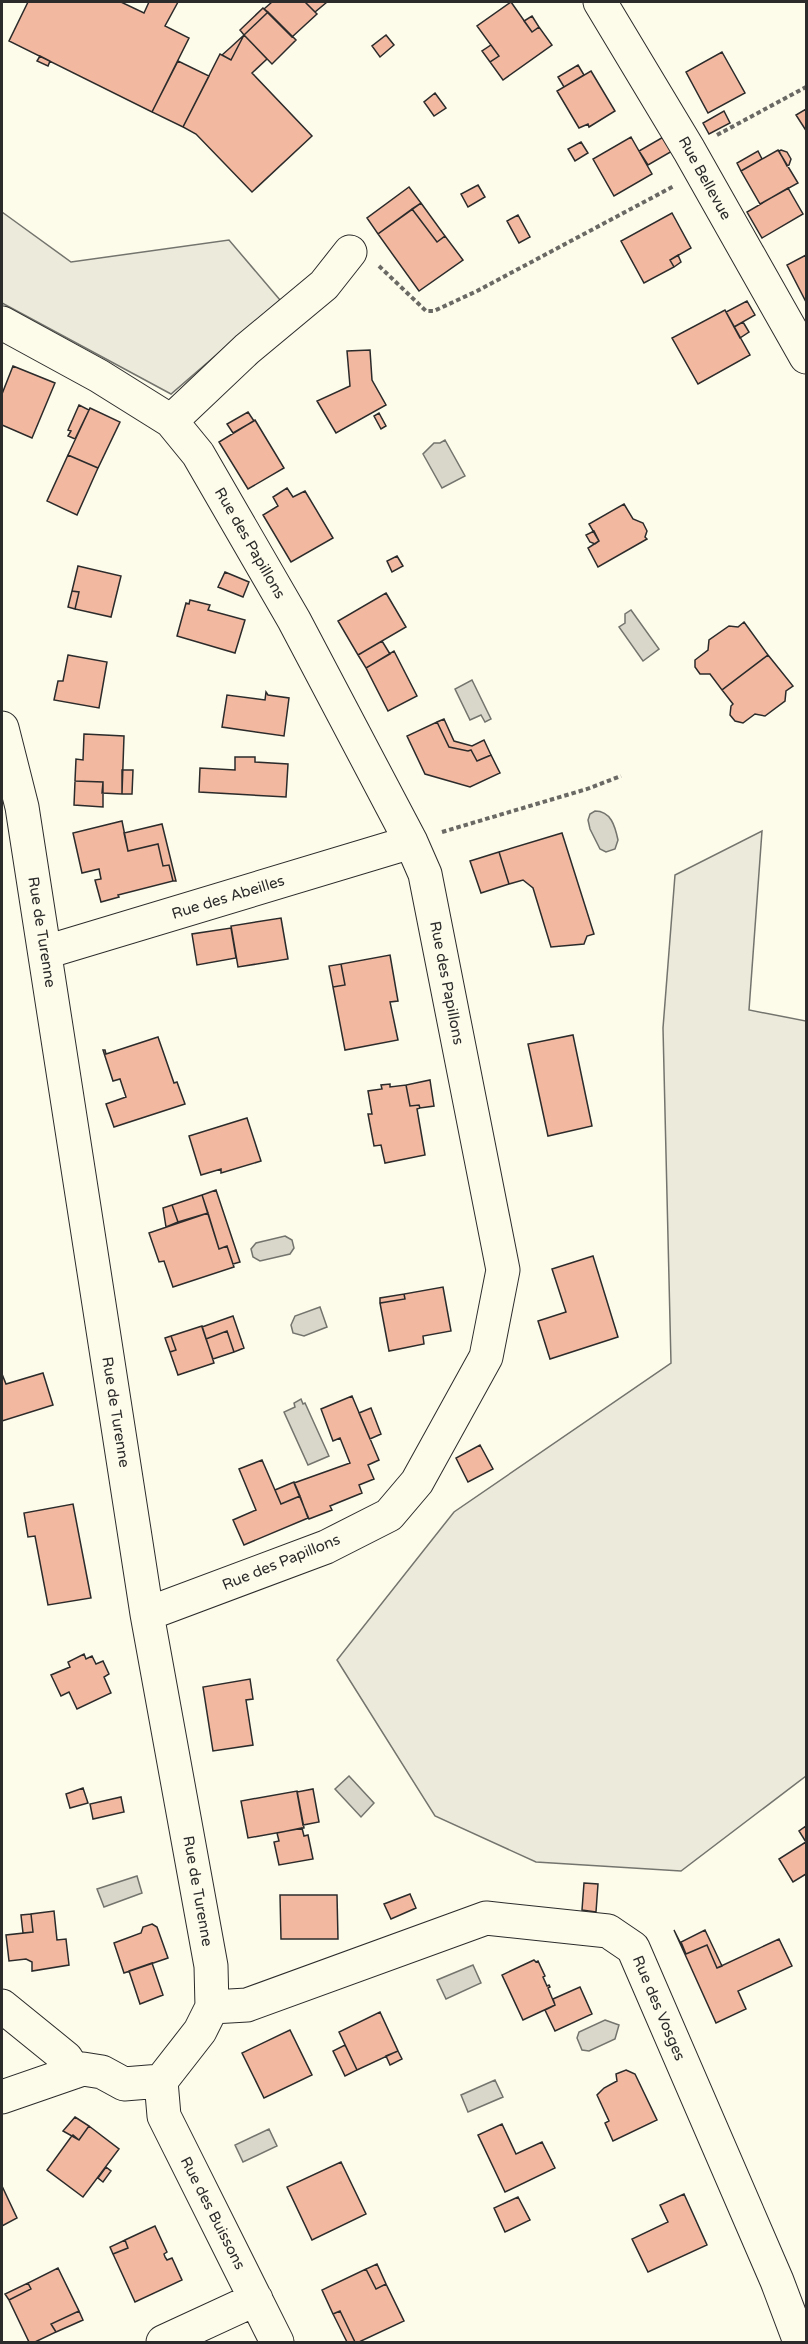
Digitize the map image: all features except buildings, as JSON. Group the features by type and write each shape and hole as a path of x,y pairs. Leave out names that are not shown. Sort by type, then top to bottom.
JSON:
{"street":[{"name":"Rue Bellevue","path":"600,2 689,150 807,357"},
{"path":"171,421 274,326 362,256"},
{"name":"Rue des Papillons","path":"2,323 99,376 171,421 198,454 288,610 411,842 425,874 503,1270 486,1357 417,1482 389,1515 326,1547 147,1614"},
{"name":"Rue de Turenne","path":"2,728 22,807 147,1614 212,1966 212,2007 200,2031 161,2081"},
{"name":"Rue des Abeilles","path":"46,952 411,842"},
{"name":"Rue des Vosges","path":"212,2007 247,2005 486,1918 608,1931 633,1948 777,2281 800,2343"},
{"path":"2,2006 66,2058 74,2072"},
{"path":"2,2097 74,2072 91,2070 102,2072 124,2084 161,2081"},
{"name":"Rue des Buissons","path":"161,2081 164,2116 277,2343"},
{"path":"162,2343 256,2299"}],"path":[{"path":"715,136 807,87"},
{"path":"362,256 426,311 434,311 477,291 676,185"},
{"path":"411,842 587,789 621,776"}],"shaded area":[{"path":"2,212 71,262 229,240 280,300 171,394 2,303"},
{"path":"445,440 465,476 442,488 423,454 434,443"},
{"path":"631,610 659,649 643,661 619,627 625,623 625,614"},
{"path":"472,680 491,719 485,722 481,715 470,720 455,689"},
{"path":"595,811 609,816 618,840 615,849 606,852 600,849 588,820 590,814"},
{"path":"762,831 749,1010 806,1021 806,1776 681,1871 536,1862 435,1816 337,1660 454,1512 671,1363 663,1028 675,875"},
{"path":"285,1236 292,1240 294,1248 290,1254 260,1261 253,1257 251,1249 256,1243"},
{"path":"320,1307 327,1327 304,1336 293,1333 291,1325 295,1316"},
{"path":"301,1399 303,1404 305,1403 329,1456 308,1465 284,1412 295,1407 294,1403"},
{"path":"349,1776 374,1803 361,1817 335,1789"},
{"path":"137,1876 142,1893 104,1907 97,1889"},
{"path":"473,1965 481,1983 446,1999 437,1980"},
{"path":"605,2020 619,2025 615,2039 589,2051 582,2050 577,2038 579,2032"},
{"path":"495,2080 503,2097 468,2112 461,2095"},
{"path":"269,2129 277,2146 243,2162 235,2145"}]}
